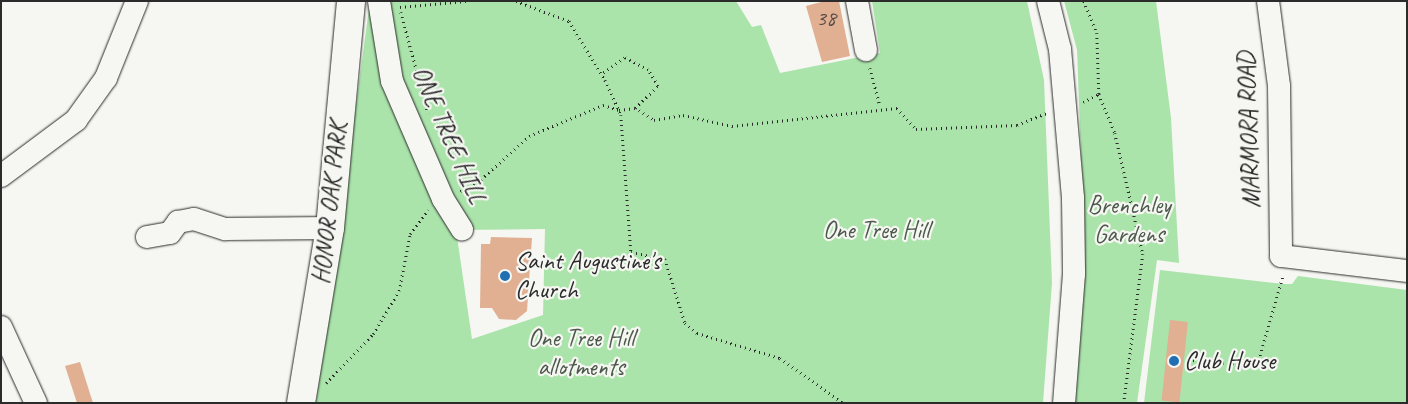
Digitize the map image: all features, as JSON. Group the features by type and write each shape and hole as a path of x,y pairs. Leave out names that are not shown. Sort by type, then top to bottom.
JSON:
{"main road":[{"name":"HONOR OAK PARK","path":"301,403 330,228 351,1"}],"street":[{"path":"1,176 76,120 106,78 137,1"},
{"name":"ONE TREE HILL","path":"379,1 392,81 419,138 443,199 462,230"},
{"path":"857,1 866,50"},
{"path":"1048,1 1060,49 1073,198 1074,274 1064,403"},
{"name":"MARMORA ROAD","path":"1268,1 1279,86 1281,256"},
{"path":"147,237 170,234 178,222 194,219 225,230 330,228"},
{"path":"1281,256 1407,271"},
{"path":"1,327 36,403"}],"path":[{"path":"419,138 431,125 400,7 466,1"},
{"path":"516,1 569,21 601,75 619,110 631,252 665,259 685,323 697,333 780,358 843,403"},
{"path":"1084,1 1097,33 1099,94 1115,133 1143,254 1124,403"},
{"path":"866,50 880,107"},
{"path":"455,193 477,183 529,136 603,105 619,110 644,102 657,81 642,65 625,58 601,75"},
{"path":"639,110 654,120 683,115 732,126 880,107 897,108 916,129 1017,125 1052,111"},
{"path":"325,384 373,334 399,291 410,234 419,217 433,206"},
{"path":"1193,360 1257,365 1284,284 1281,256"}],"green space":[{"name":"One Tree Hill","path":"370,1 736,1 752,27 761,25 780,73 880,53 872,1 1027,1 1044,80 1052,283 1043,403 316,403","holes":["545,229 543,315 472,339 456,230"]},
{"name":"Brenchley Gardens","path":"1064,1 1156,1 1171,118 1179,263 1157,260 1137,403 1074,403 1082,184 1077,50"},
{"path":"1160,270 1284,284 1292,284 1298,276 1407,290 1407,403 1144,403"}],"building":[{"path":"825,1 839,1 850,56 822,62 806,6"},
{"name":"Saint Augustine's Church","path":"491,237 532,238 527,311 516,320 499,319 492,308 480,308 481,244 490,244"},
{"name":"Club House","path":"1170,320 1188,322 1179,402 1162,401"},
{"path":"80,362 93,403 77,403 65,366"}],"place":[{"name":"Saint Augustine's Church","path":"505,276"},
{"name":"Club House","path":"1174,361"}],"park label":[{"name":"One Tree Hill allotments","path":"581,354"}]}
